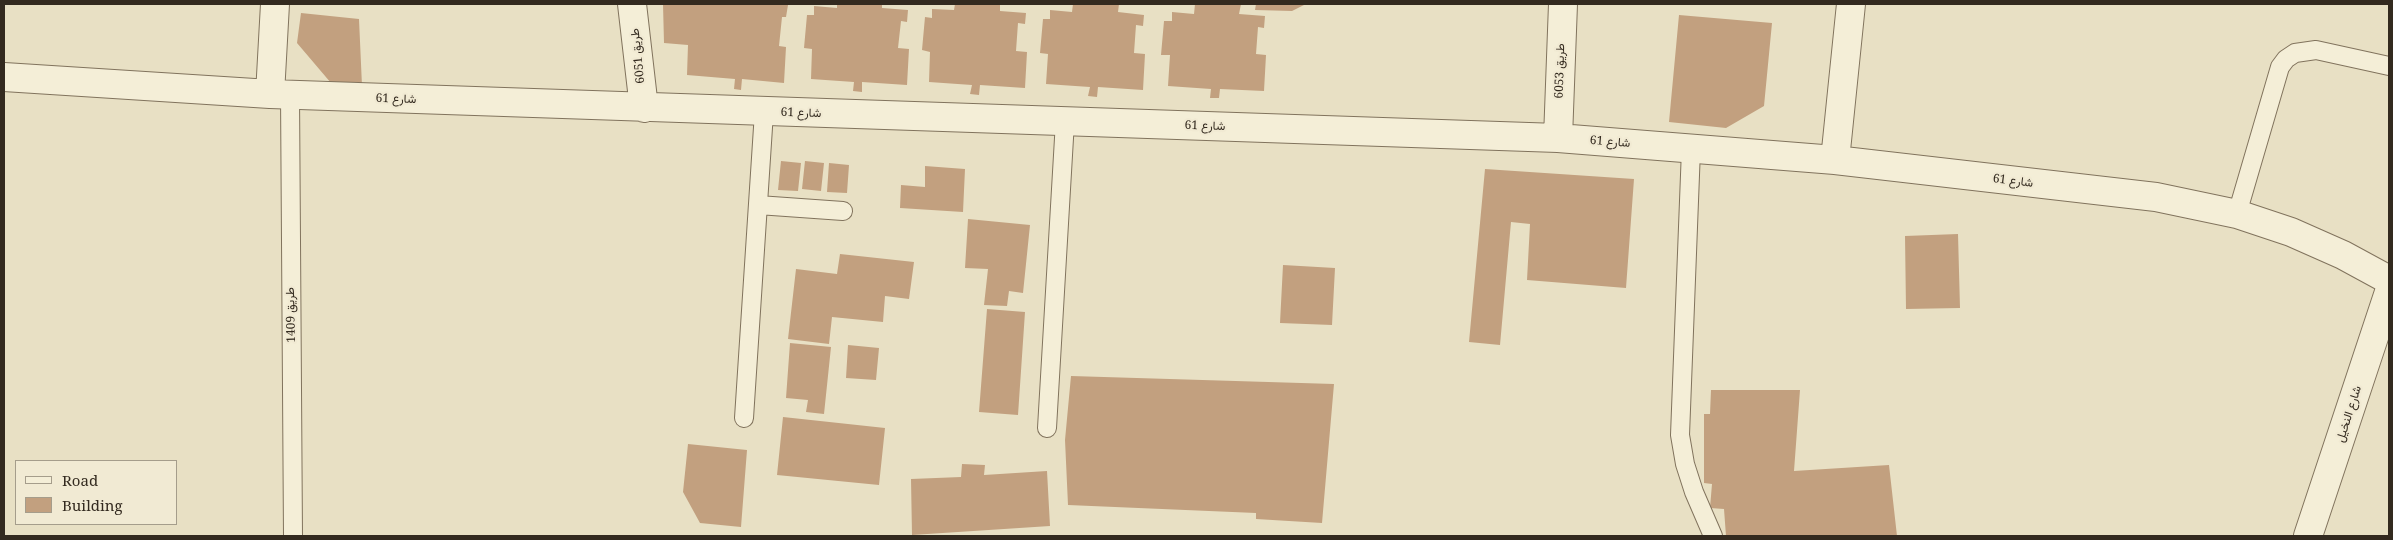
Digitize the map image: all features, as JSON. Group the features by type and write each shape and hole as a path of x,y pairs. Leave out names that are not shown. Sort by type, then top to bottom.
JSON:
{"street":[{"path":"275,4 280,94"},
{"name":"طريق 6051","path":"632,4 644,108"},
{"name":"طريق 6053","path":"1558,138 1563,4"},
{"path":"1835,160 1851,4"},
{"name":"شارع 61","path":"4,76 280,94 1558,138 1835,160 2156,197 2237,214 2291,232 2343,255 2389,280"},
{"name":"شارع النخيل","path":"2308,536 2389,292"}],"lane":[{"path":"2237,214 2280,67 2286,59 2295,53 2316,50 2389,66"},
{"name":"طريق 1409","path":"280,94 293,536"},
{"path":"744,418 764,112"},
{"path":"1047,428 1065,120"},
{"path":"1691,149 1680,435 1685,464 1712,536"},
{"path":"758,205 843,211"}],"building":[{"path":"663,4 788,5 786,17 782,17 779,46 786,47 784,83 742,79 741,90 734,89 735,79 687,75 688,45 664,43"},
{"path":"837,4 882,4 882,8 908,10 907,22 901,21 898,48 909,49 907,85 862,82 862,92 853,91 854,82 811,79 812,49 804,48 807,15 814,15 814,6 837,8"},
{"path":"955,4 1000,4 1000,11 1026,13 1025,24 1018,23 1016,51 1027,52 1025,88 980,85 979,95 970,94 972,85 929,82 930,52 922,50 925,17 932,18 932,9 954,10"},
{"path":"1073,4 1119,4 1118,12 1144,15 1143,26 1136,25 1134,53 1145,54 1143,90 1098,87 1097,97 1088,96 1090,87 1046,84 1048,54 1040,53 1043,19 1050,19 1050,10 1072,12"},
{"path":"1195,4 1241,4 1239,14 1265,16 1264,28 1258,27 1256,54 1266,55 1264,91 1220,89 1219,98 1210,98 1211,89 1168,86 1170,55 1161,55 1164,21 1172,21 1172,12 1194,14"},
{"path":"1256,4 1306,4 1292,11 1255,10"},
{"path":"301,13 359,19 362,86 331,83 297,43"},
{"path":"1679,15 1772,23 1764,106 1726,128 1669,122"},
{"path":"781,161 801,163 798,191 778,190"},
{"path":"805,161 824,163 821,191 802,189"},
{"path":"829,163 849,165 847,193 827,192"},
{"path":"925,166 965,169 963,212 900,208 901,185 925,187"},
{"path":"1485,169 1634,179 1626,288 1527,280 1530,224 1511,222 1500,345 1469,342"},
{"path":"968,219 1030,225 1023,293 1009,291 1007,306 984,305 988,269 965,268"},
{"path":"1958,234 1960,308 1906,309 1905,236"},
{"path":"840,254 914,262 909,299 885,296 883,322 832,317 829,344 788,339 796,269 837,274"},
{"path":"1283,265 1335,268 1332,325 1280,323"},
{"path":"987,309 1025,312 1018,415 979,412"},
{"path":"790,343 831,347 824,414 806,412 808,400 786,398"},
{"path":"848,345 879,348 876,380 846,378"},
{"path":"1071,376 1334,384 1322,523 1256,519 1256,513 1068,505 1065,440"},
{"path":"1711,390 1800,390 1794,471 1889,465 1897,536 1726,536 1724,509 1710,508 1712,484 1704,483 1704,414 1710,414"},
{"path":"783,417 885,428 879,485 777,475"},
{"path":"688,444 747,450 741,527 700,523 683,492"},
{"path":"962,464 985,465 984,475 1047,471 1050,526 912,535 911,479 961,477"}]}
